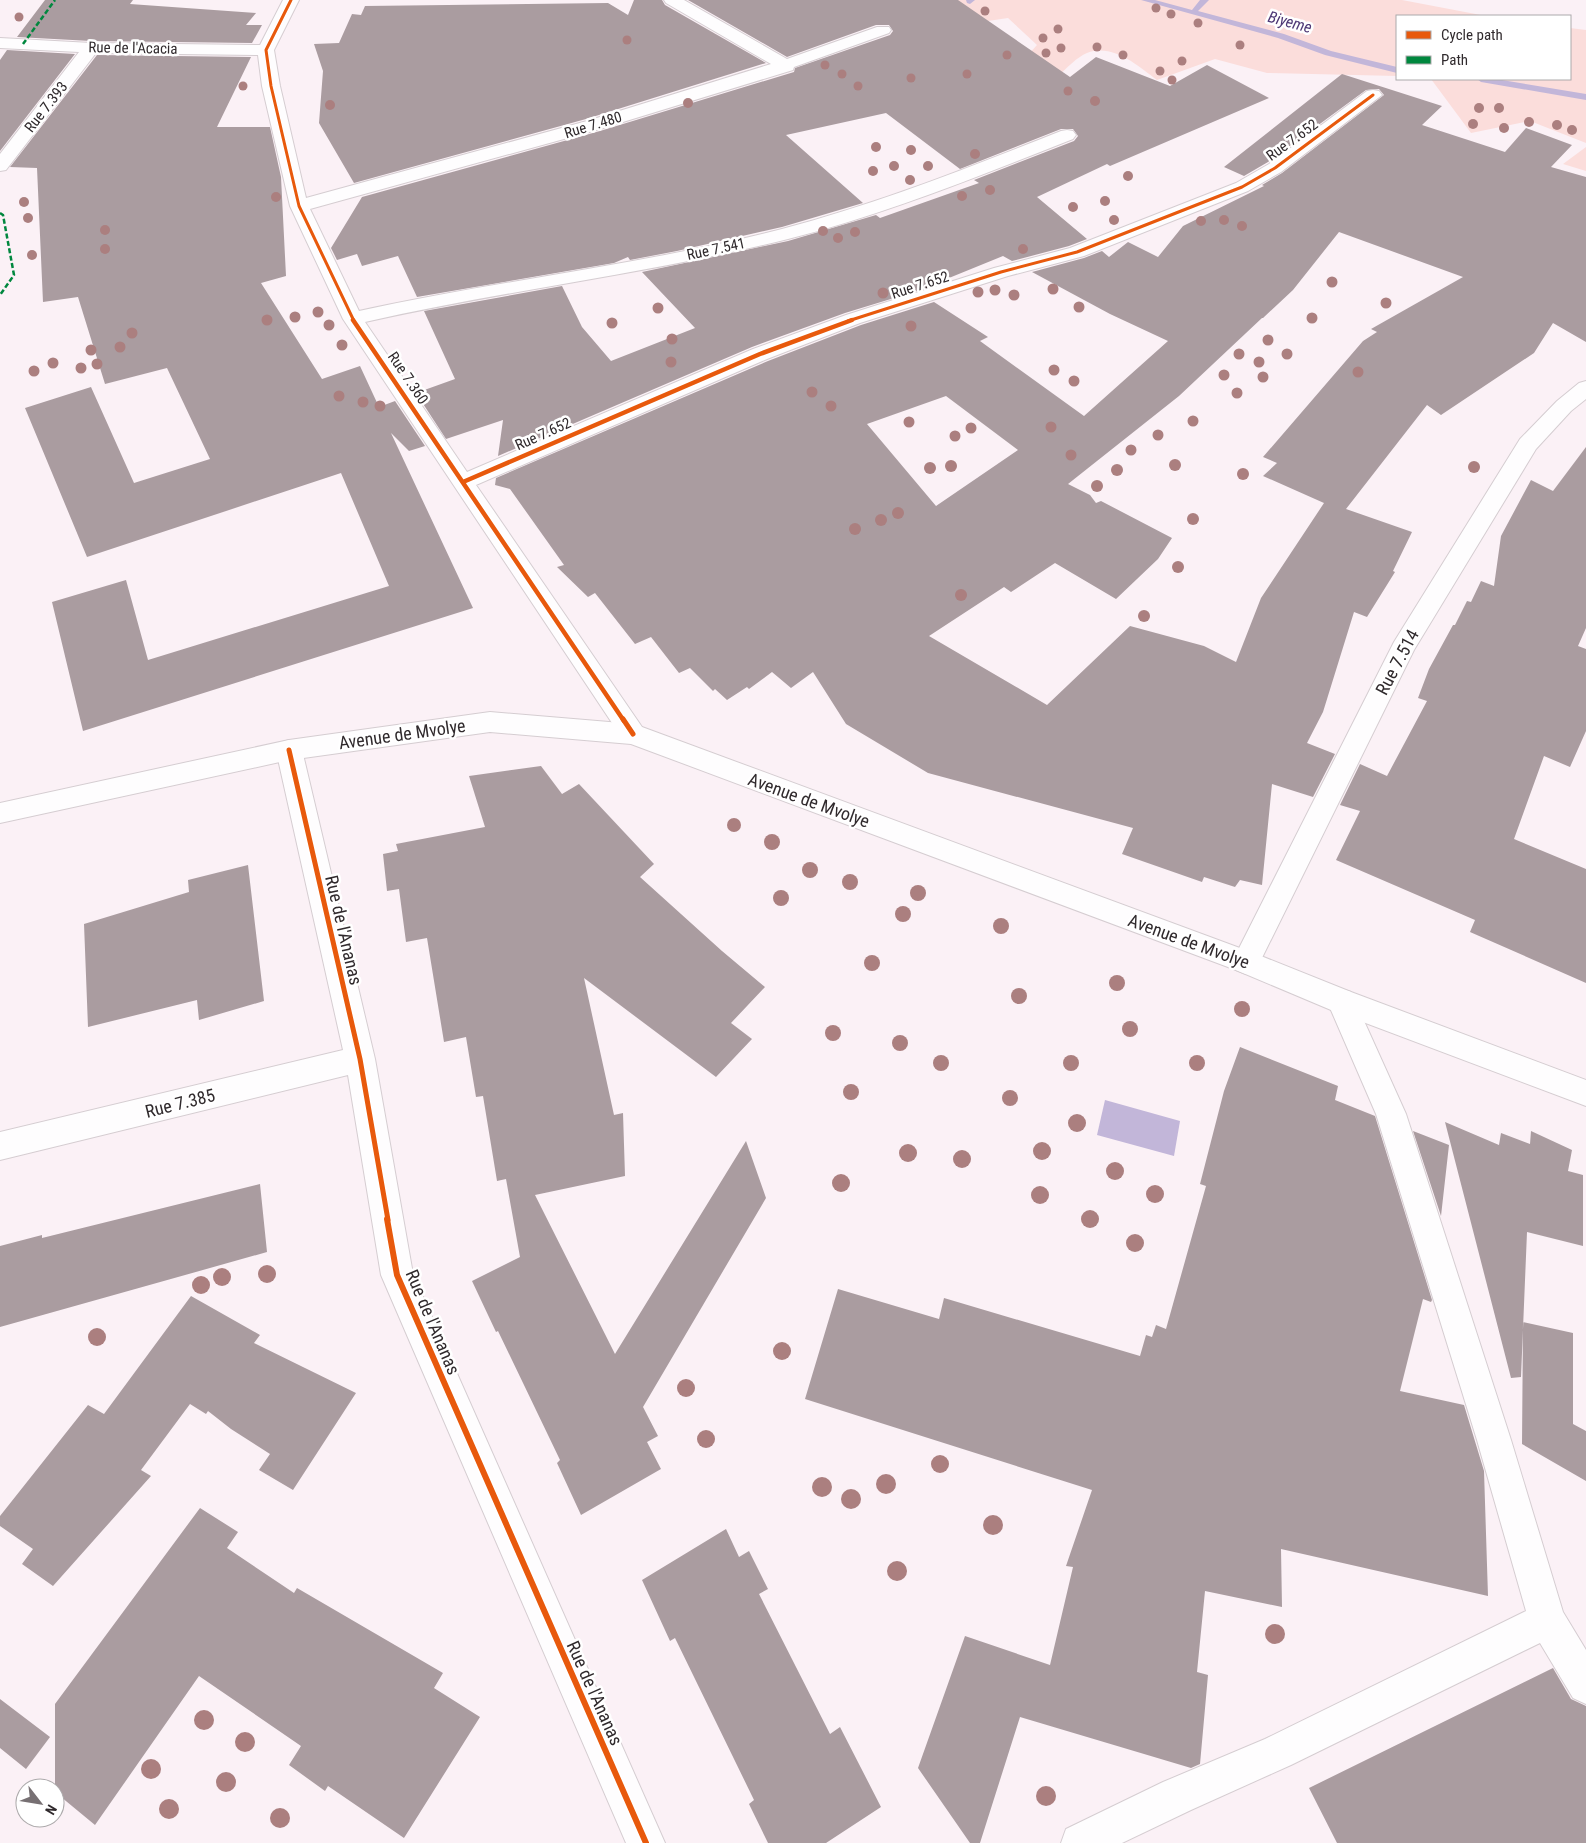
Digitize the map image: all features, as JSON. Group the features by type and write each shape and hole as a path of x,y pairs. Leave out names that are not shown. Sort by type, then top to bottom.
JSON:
{"street":[{"path":"266,50 291,0"},
{"path":"672,0 787,66"},
{"name":"Rue 7.480","path":"299,206 543,141 787,66 883,30"},
{"name":"Rue de l'Acacia","path":"0,42 91,48 266,50"},
{"name":"Rue 7.393","path":"0,166 91,48"},
{"name":"Rue 7.360","path":"266,50 271,86 299,206 353,319 633,734"},
{"name":"Rue 7.652","path":"464,482 760,354 872,314 1001,272 1077,252 1242,187 1282,163 1372,96"},
{"name":"Rue 7.541","path":"353,319 432,300 629,268 784,234 872,209 925,191 1067,135"},
{"name":"Rue 7.514","path":"1246,962 1403,648 1528,444 1564,406 1586,388"},
{"name":"Avenue de Mvolye","path":"0,813 289,750 490,722 633,734 1246,962 1341,1001 1586,1093"},
{"name":"Rue de l'Ananas","path":"289,750 360,1059 397,1274 646,1843"},
{"path":"1341,1001 1391,1114 1494,1440 1546,1620 1586,1685"},
{"name":"Rue 7.385","path":"0,1146 360,1059"},
{"path":"1080,1843 1177,1796 1278,1752 1546,1620"}],"shaded area":[{"path":"945,0 1402,0 1481,15 1396,15 1396,76 1267,73 1215,59 1157,80 1125,57 1106,51 1097,51 1083,55 1059,75 1016,68 1037,45 1008,18 928,30"},
{"path":"1571,28 1586,30 1586,143 1530,121 1471,133 1432,80 1571,80"},
{"path":"1586,147 1586,171 1563,164"},
{"path":"1105,1100 1180,1121 1174,1156 1097,1135"}],"building":[{"path":"45,0 133,0 130,4 256,13 246,25 262,25 252,43 91,41 17,37"},
{"path":"634,0 662,0 665,5 766,63 586,119 354,183 319,123 323,71 314,44 339,43 352,14 361,15 365,6 608,3 628,15"},
{"path":"688,0 958,0 1070,77 1096,57 1170,86 1207,65 1269,98 1110,166 1107,164 1037,197 1087,239 1069,246 1012,261 1003,256 917,291 845,313 752,347 498,456 503,420 446,439 416,393 455,379 424,311 562,286 582,327 611,361 695,328 642,272 788,241 876,215 880,218 979,183 974,180 1074,141 1078,136 1073,129 1061,129 960,169 886,113 786,135 863,203 782,227 677,251 630,260 628,257 614,263 417,297 398,256 362,266 357,254 337,260 331,248 362,197 600,131 794,72 795,68 890,35 893,31 889,25 876,25 787,57"},
{"path":"7,50 75,54 0,151 0,60"},
{"path":"97,55 251,57 217,127 270,127 281,177 286,276 261,283 322,379 360,366 379,407 395,401 425,446 409,451 391,433 473,608 83,731 52,602 126,580 148,660 389,586 341,473 87,557 25,408 91,387 134,483 210,459 167,368 105,384 78,297 43,302 37,168 10,167"},
{"path":"1342,74 1442,106 1422,125 1505,152 1526,128 1572,145 1551,167 1586,177 1586,342 1553,323 1534,353 1441,415 1427,405 1346,509 1412,532 1393,571 1395,572 1367,617 1354,612 1323,712 1307,743 1335,754 1313,797 1272,784 1262,885 1240,880 1235,887 1204,877 1202,882 1122,854 1133,828 928,773 846,724 813,672 791,688 772,672 749,689 747,687 727,700 715,689 713,691 690,668 679,673 651,637 635,644 595,593 588,597 557,567 564,565 510,489 495,485 496,478 768,361 861,325 934,302 988,337 980,341 1084,416 1168,341 1110,314 1032,272 1084,258 1102,251 1109,257 1128,242 1158,257 1183,226 1264,186 1262,185 1282,173 1384,95 1379,89 1366,90 1268,162 1244,176 1224,167","holes":["1339,232 1463,277 1371,329 1377,332 1363,341 1263,457 1277,463 1263,476 1324,503 1261,598 1236,662 1204,646 1130,626 1047,705 929,636 1004,587 1011,592 1055,563 1116,599 1158,559 1172,538 1101,501 1096,503 1090,495 1068,484 1179,396 1263,318 1293,290","946,396 1018,450 936,506 867,424"]},
{"path":"1586,447 1586,628 1578,646 1586,649 1586,731 1570,767 1544,756 1514,839 1586,869 1586,983 1470,932 1475,920 1336,860 1360,811 1340,805 1360,764 1387,776 1427,701 1418,698 1429,669 1453,625 1455,625 1467,601 1471,602 1481,581 1494,586 1501,536 1531,480 1553,491"},
{"path":"541,766 562,794 579,784 654,864 640,877 765,987 731,1023 752,1039 716,1077 584,978 614,1115 623,1113 625,1176 535,1195 615,1354 746,1141 766,1198 643,1407 658,1436 647,1442 661,1469 581,1515 557,1463 560,1460 472,1281 520,1257 506,1179 497,1181 483,1096 476,1097 466,1037 444,1042 427,938 406,942 399,889 387,891 383,854 398,851 396,844 485,827 469,776"},
{"path":"248,865 264,1001 199,1020 197,1000 88,1027 84,924 189,892 188,880"},
{"path":"1240,1047 1338,1086 1335,1100 1375,1116 1432,1300 1431,1302 1423,1299 1400,1391 1464,1405 1484,1471 1488,1596 1281,1549 1282,1607 1205,1591 1197,1672 1208,1675 1200,1764 1191,1768 1020,1717 980,1843 970,1843 918,1768 965,1636 1050,1665 1073,1567 1066,1566 1092,1490 805,1399 838,1289 939,1319 944,1298 1140,1356 1146,1335 1152,1337 1156,1325 1166,1329 1206,1186 1200,1184 1224,1091"},
{"path":"1445,1122 1499,1145 1501,1133 1530,1144 1531,1131 1572,1150 1568,1171 1583,1175 1583,1246 1527,1232 1521,1377 1511,1378"},
{"path":"1413,1131 1449,1145 1441,1216"},
{"path":"260,1184 267,1252 0,1327 0,1246 42,1235 42,1238"},
{"path":"191,1296 260,1335 254,1343 356,1393 293,1490 259,1470 270,1454 231,1429 208,1411 206,1414 190,1404 141,1470 151,1476 53,1586 22,1564 33,1549 0,1526 0,1516 88,1405 104,1414"},
{"path":"1523,1322 1573,1333 1573,1424 1586,1431 1586,1481 1522,1444"},
{"path":"200,1508 238,1532 227,1548 294,1593 297,1588 443,1673 434,1688 480,1717 404,1838 328,1786 325,1791 289,1765 301,1746 199,1676 95,1825 65,1800 65,1778 55,1778 55,1704"},
{"path":"726,1529 739,1557 749,1551 768,1589 759,1594 830,1734 840,1727 881,1807 826,1843 768,1843 749,1804 754,1800 675,1638 670,1641 642,1580"},
{"path":"1553,1668 1571,1699 1586,1706 1586,1843 1337,1843 1309,1788"},
{"path":"0,1699 50,1737 26,1769 0,1748"}],"waterway":[{"name":"Biyeme","path":"1145,0 1281,36 1328,53 1396,70"},
{"path":"1196,9 1205,0"},
{"name":"Biyeme","path":"1487,80 1586,97"}],"marked path":[{"path":"23,44 55,0"},
{"path":"0,213 3,215 14,275 0,295"}],"cycle path":[{"path":"291,0 266,50 271,86 299,206 353,319 633,734"},
{"path":"463,482 760,354 853,319 1001,272 1077,252 1242,187 1275,168 1373,95"},
{"path":"289,750 360,1059 397,1275 646,1843"}]}
